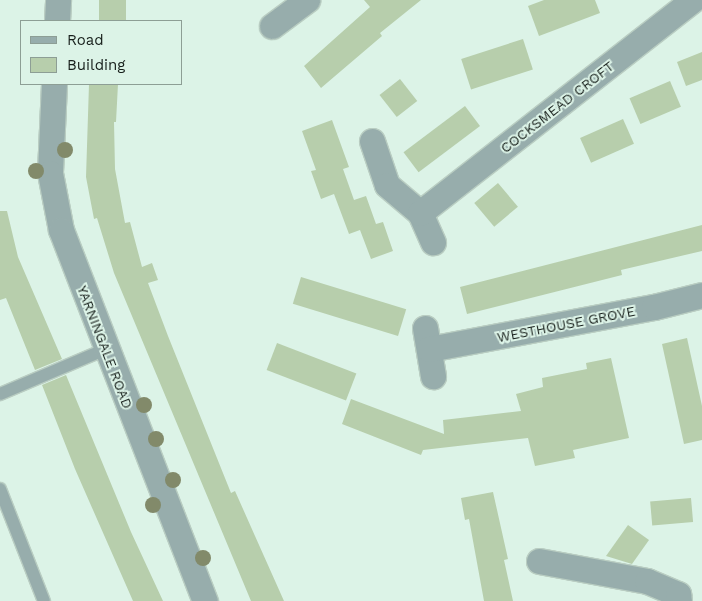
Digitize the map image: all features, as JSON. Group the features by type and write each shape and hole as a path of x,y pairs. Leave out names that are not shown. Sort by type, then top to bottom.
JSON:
{"street":[{"path":"57,20 58,0"},
{"path":"272,26 307,0"},
{"name":"COCKSMEAD CROFT","path":"420,213 694,0"},
{"name":"YARNINGALE ROAD","path":"54,85 50,174 60,230 205,601"},
{"path":"372,141 387,185 420,213 433,242"},
{"name":"WESTHOUSE GROVE","path":"433,376 427,339 654,307 702,295"},
{"path":"539,561 647,581 678,598"}],"lane":[{"path":"0,394 106,349"},
{"path":"0,489 44,601"}],"building":[{"path":"99,0 126,0 126,20 99,20"},
{"path":"364,0 421,0 380,33 382,36 321,88 304,66 370,7"},
{"path":"544,0 595,0 600,13 539,36 528,6"},
{"path":"523,39 533,69 471,90 461,59"},
{"path":"702,52 702,80 686,86 677,62"},
{"path":"400,79 417,101 397,117 380,95"},
{"path":"670,81 681,107 640,124 629,98"},
{"path":"89,85 118,85 116,122 114,122 115,169 125,223 130,222 142,267 152,263 158,280 148,283 168,336 231,493 235,491 284,601 251,601 114,273 97,218 94,219 86,177"},
{"path":"465,106 480,126 419,172 404,152"},
{"path":"623,119 634,144 591,163 580,138"},
{"path":"332,120 349,167 343,169 354,200 366,196 376,224 383,222 393,251 371,259 360,230 349,234 334,194 321,199 311,171 316,170 302,131"},
{"path":"498,183 518,207 494,227 474,203"},
{"path":"0,211 7,211 18,257 62,359 35,370 6,298 0,300"},
{"path":"702,225 702,251 621,270 622,275 467,314 460,287"},
{"path":"301,277 406,309 398,336 293,304"},
{"path":"687,338 702,406 702,440 684,444 662,344"},
{"path":"277,343 356,373 346,401 267,370"},
{"path":"611,358 629,438 573,450 575,458 535,466 528,438 423,450 421,455 342,424 351,399 444,434 443,420 521,411 516,394 543,387 542,378 587,369 586,363"},
{"path":"66,375 131,532 163,601 133,601 75,469 42,385"},
{"path":"493,492 508,559 504,560 513,601 484,601 469,519 465,520 461,498"},
{"path":"691,498 693,522 652,525 650,502"},
{"path":"628,525 649,540 632,564 606,556"}]}
